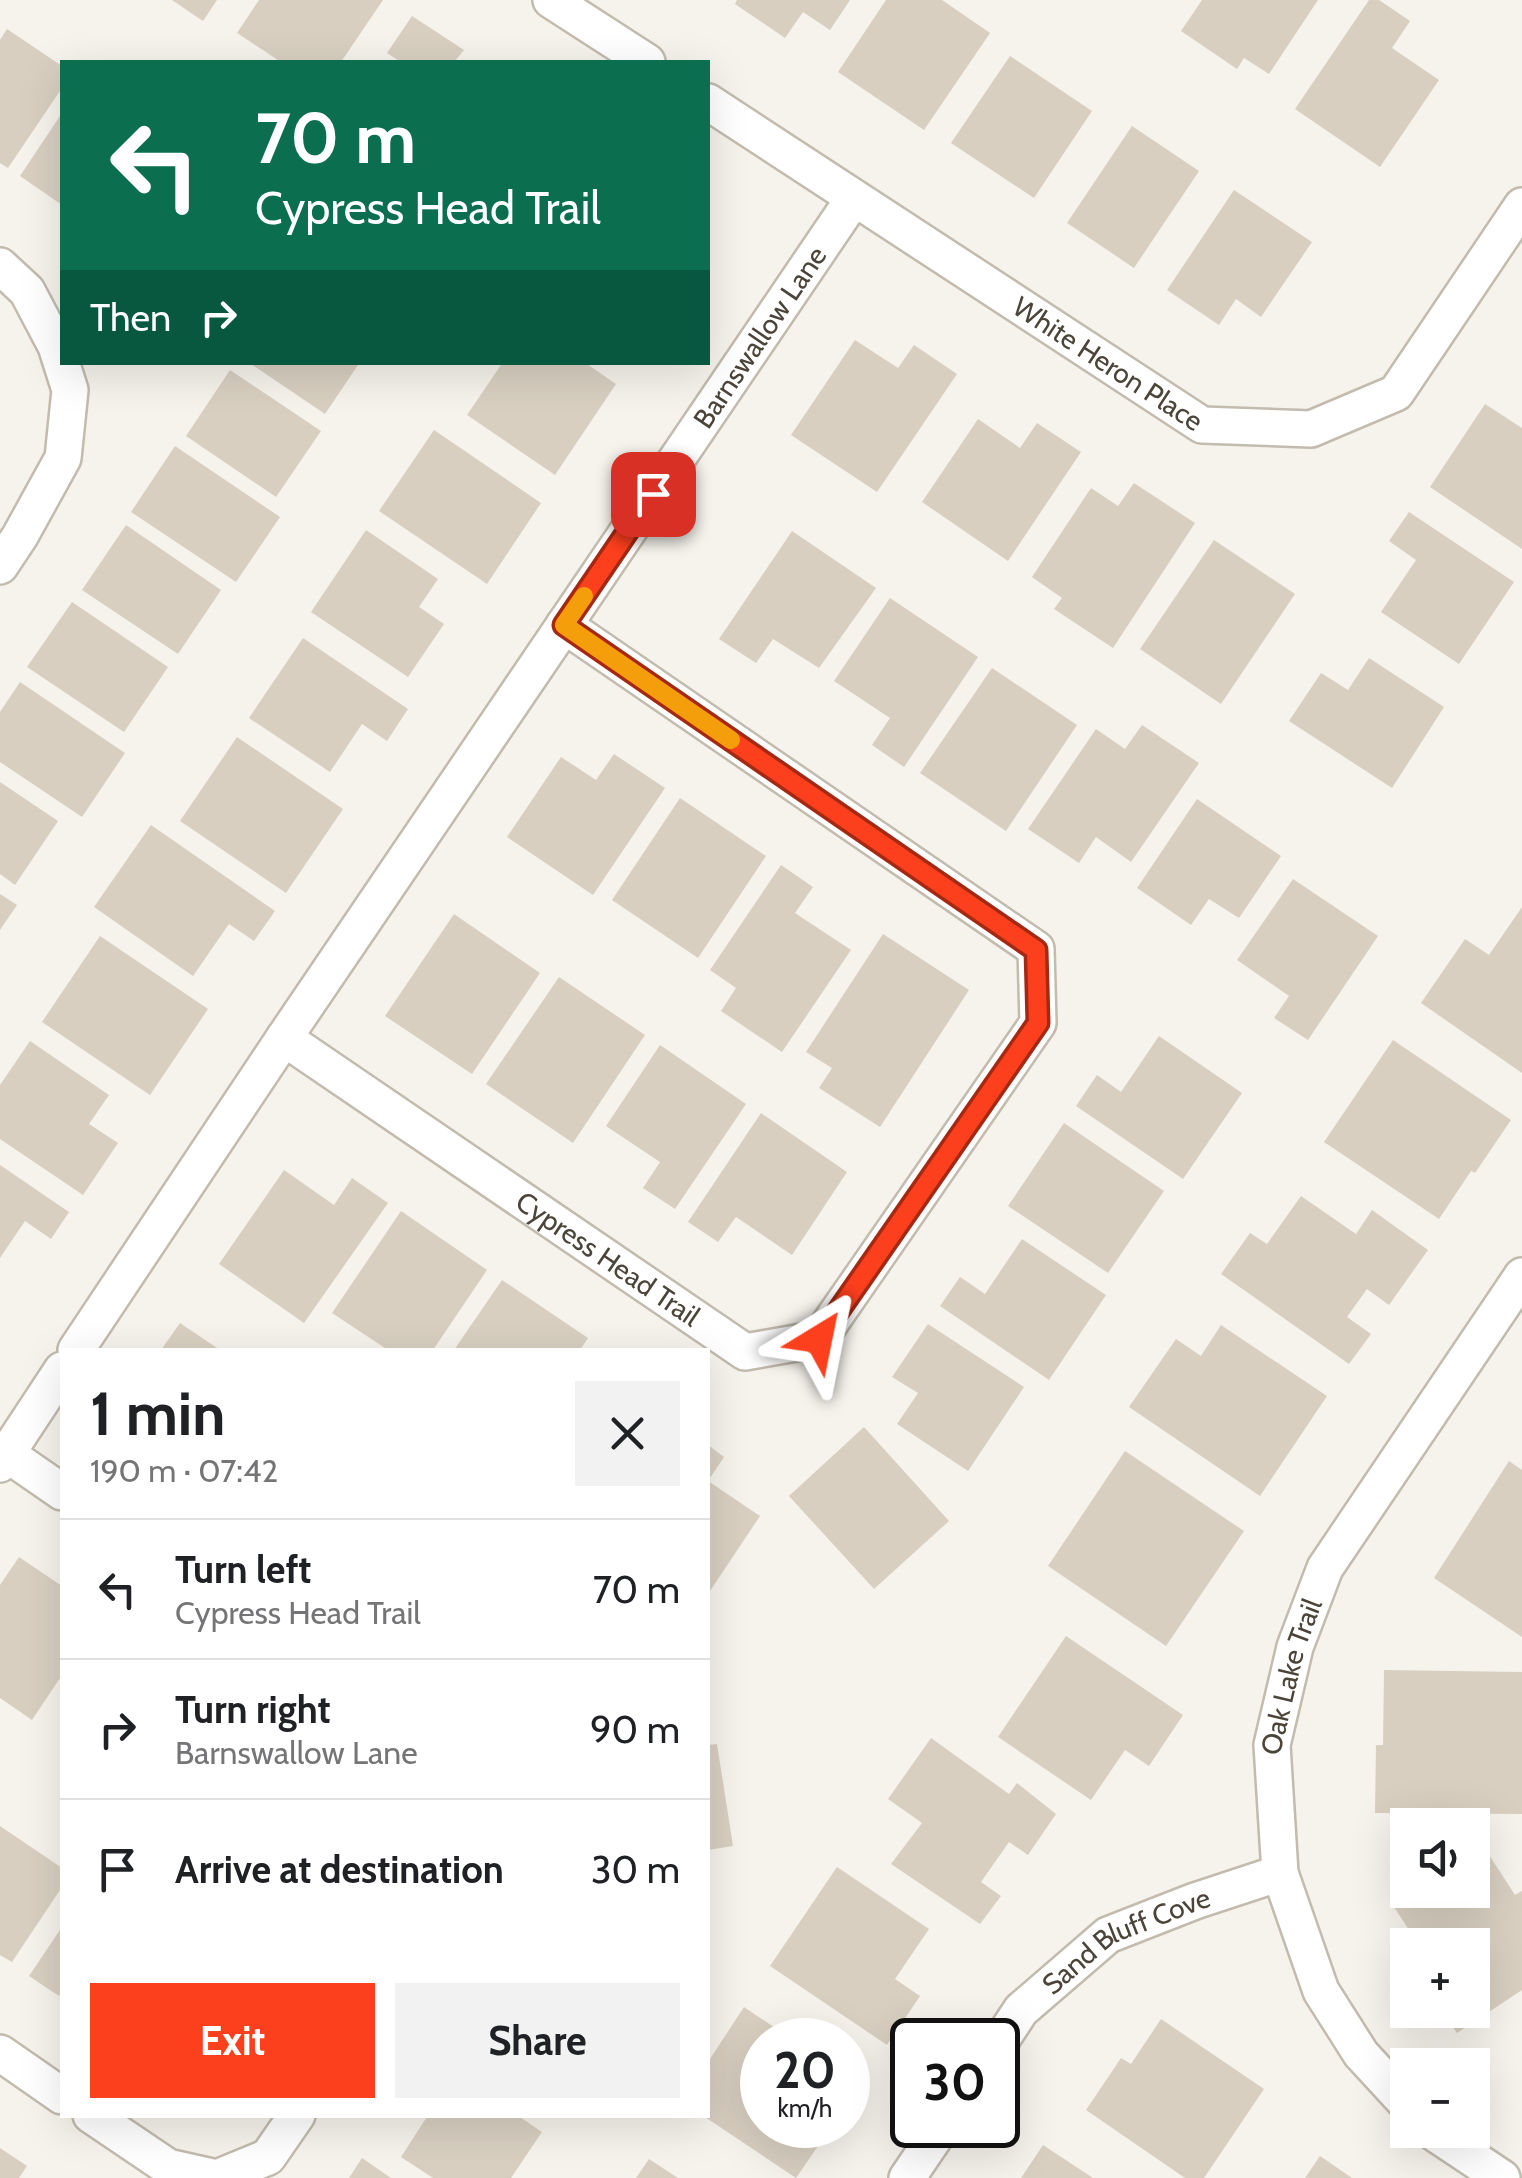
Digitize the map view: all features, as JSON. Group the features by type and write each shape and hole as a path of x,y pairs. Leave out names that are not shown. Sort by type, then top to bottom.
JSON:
{"street":[{"path":"550,0 643,60"},
{"name":"White Heron Place","path":"710,103 1202,425 1311,429 1396,393 1522,206"},
{"name":"Barnswallow Lane","path":"564,625 854,198"},
{"path":"0,266 27,291 60,359"},
{"path":"0,566 64,458 70,390 62,365"},
{"path":"77,1348 564,625"},
{"name":"Cypress Head Trail","path":"284,1038 745,1352 819,1339 1038,1023 1036,950 564,625"},
{"name":"Oak Lake Trail","path":"1390,2086 1360,2054 1320,1992 1280,1873 1272,1746 1295,1647 1325,1568 1522,1276"},
{"path":"60,1373 3,1459 60,1491"},
{"name":"Sand Bluff Cove","path":"1017,2018 1108,1936 1280,1873"},
{"path":"0,2053 60,2095"},
{"path":"95,2118 168,2167 217,2178 268,2157 295,2118"},
{"path":"906,2178 927,2148"},
{"path":"1457,2148 1502,2178"}],"building":[{"path":"172,0 217,0 203,21"},
{"path":"259,0 383,0 342,60 278,60 237,33"},
{"path":"737,0 850,0 830,30 803,12 785,38 735,4"},
{"path":"886,0 942,0 990,33 924,130 838,72"},
{"path":"1202,0 1318,0 1269,74 1244,58 1237,69 1181,31"},
{"path":"1369,0 1379,0 1410,21 1392,48 1439,80 1380,167 1295,109"},
{"path":"412,16 464,50 456,60 398,60 387,53"},
{"path":"7,29 60,65 60,91 8,168 0,163 0,40"},
{"path":"1010,56 1092,111 1034,198 951,143"},
{"path":"60,116 60,204 20,176"},
{"path":"1132,126 1199,171 1134,268 1067,223"},
{"path":"1234,190 1312,242 1261,317 1236,299 1219,325 1167,290"},
{"path":"855,340 898,368 914,345 957,374 877,492 791,435"},
{"path":"252,365 358,365 325,414"},
{"path":"501,365 588,365 616,384 555,475 467,415"},
{"path":"230,370 321,431 276,497 186,436"},
{"path":"1485,404 1522,428 1522,549 1430,487"},
{"path":"978,419 1020,448 1037,423 1081,452 1008,561 922,502"},
{"path":"434,430 541,503 487,584 379,511"},
{"path":"175,446 280,517 236,582 131,512"},
{"path":"1134,483 1195,523 1113,648 1054,609 1062,598 1032,577 1091,488 1118,506"},
{"path":"1409,512 1514,582 1459,664 1381,612 1416,560 1389,541"},
{"path":"126,525 221,590 178,654 82,590"},
{"path":"366,530 438,579 419,607 444,624 408,677 311,612"},
{"path":"792,531 876,588 819,668 773,639 756,663 719,639"},
{"path":"1214,540 1295,594 1221,704 1140,649"},
{"path":"890,598 978,657 904,767 872,745 890,718 834,681"},
{"path":"72,602 168,667 124,732 27,667"},
{"path":"303,638 408,709 387,741 362,724 330,772 249,718"},
{"path":"1369,658 1444,707 1392,788 1289,721 1321,673 1348,690"},
{"path":"992,668 1077,725 1006,831 920,773"},
{"path":"20,682 125,753 82,817 0,762 0,712"},
{"path":"1142,725 1199,763 1131,862 1096,837 1079,863 1028,829 1096,729 1125,749"},
{"path":"237,737 343,809 286,893 180,821"},
{"path":"614,754 665,788 593,895 507,837 561,757 596,780"},
{"path":"0,782 58,821 15,885 0,874"},
{"path":"680,798 766,856 698,958 612,900"},
{"path":"1197,799 1281,856 1239,918 1209,899 1191,925 1137,888"},
{"path":"151,825 275,911 254,941 229,924 193,976 94,907"},
{"path":"781,865 813,887 795,913 851,950 782,1052 721,1011 736,988 710,970"},
{"path":"1293,879 1378,936 1308,1040 1274,1018 1289,996 1237,960"},
{"path":"0,894 17,905 0,930"},
{"path":"1522,907 1522,1073 1421,1003 1465,939 1489,955"},
{"path":"454,914 540,973 472,1074 385,1016"},
{"path":"883,934 969,990 880,1127 819,1088 832,1068 806,1052"},
{"path":"100,936 208,1009 150,1095 42,1022"},
{"path":"559,977 645,1035 573,1143 486,1084"},
{"path":"1159,1036 1242,1093 1183,1179 1076,1106 1097,1075 1121,1092"},
{"path":"1393,1040 1511,1120 1439,1219 1324,1142"},
{"path":"30,1041 109,1095 89,1124 118,1143 83,1195 0,1139 0,1085"},
{"path":"660,1045 746,1104 675,1209 643,1188 660,1162 606,1126"},
{"path":"761,1113 847,1172 792,1255 736,1217 718,1242 688,1222"},
{"path":"1064,1123 1164,1191 1108,1273 1008,1206"},
{"path":"0,1165 69,1212 51,1239 25,1221 0,1258"},
{"path":"284,1170 334,1205 352,1178 388,1203 304,1323 219,1264"},
{"path":"1301,1196 1356,1234 1372,1210 1428,1250 1389,1305 1367,1289 1347,1317 1371,1334 1349,1364 1221,1274 1250,1233 1267,1244"},
{"path":"401,1211 487,1270 434,1348 385,1348 332,1313"},
{"path":"1022,1239 1106,1295 1049,1380 940,1306 960,1277 985,1294"},
{"path":"502,1280 588,1338 581,1348 455,1348"},
{"path":"180,1323 217,1348 162,1348"},
{"path":"928,1324 1024,1387 968,1471 897,1424 918,1393 892,1377"},
{"path":"1221,1325 1327,1396 1260,1496 1129,1407 1176,1339 1201,1356"},
{"path":"864,1427 949,1521 874,1589 789,1496"},
{"path":"710,1446 724,1457 710,1478"},
{"path":"1125,1451 1244,1531 1166,1646 1048,1566"},
{"path":"1509,1461 1522,1470 1522,1637 1434,1578"},
{"path":"710,1482 760,1516 710,1591"},
{"path":"19,1557 60,1585 60,1678 32,1720 0,1698 0,1585"},
{"path":"1066,1636 1183,1715 1149,1766 1125,1750 1091,1800 998,1737"},
{"path":"1384,1670 1522,1672 1522,1814 1490,1814 1490,1808 1390,1808 1390,1813 1375,1813 1376,1745 1383,1745"},
{"path":"931,1738 1009,1794 1017,1783 1056,1814 1028,1855 1009,1842 981,1882 1001,1896 980,1924 891,1864 922,1823 888,1799"},
{"path":"717,1744 733,1846 710,1850 710,1745"},
{"path":"0,1826 60,1867 60,1890 12,1962 0,1955"},
{"path":"1490,1856 1515,1895 1522,1891 1522,1990 1490,2011 1490,1928 1408,1928 1395,1908 1490,1908"},
{"path":"837,1867 929,1929 895,1979 920,1996 905,2018 890,2018 887,2045 870,2034 870,2018 847,2018 770,1966"},
{"path":"60,1930 59,1996 29,1976"},
{"path":"744,2007 760,2018 740,2018 740,2140 706,2118 710,2118 710,2059"},
{"path":"1161,2019 1264,2089 1204,2178 1185,2178 1086,2110 1121,2058 1131,2064"},
{"path":"426,2118 521,2118 542,2132 511,2178 433,2178 401,2157"},
{"path":"1043,2145 1093,2178 1021,2178"},
{"path":"0,2148 27,2166 19,2178 0,2178"},
{"path":"751,2148 817,2148 796,2178"},
{"path":"1320,2156 1352,2178 1305,2178"},
{"path":"362,2158 391,2178 349,2178"},
{"path":"649,2159 678,2178 636,2178"}],"slow traffic":[{"path":"584,596 564,625 731,740"}],"route":[{"path":"653,494 564,625 1036,950 1038,1023 819,1339"}]}
